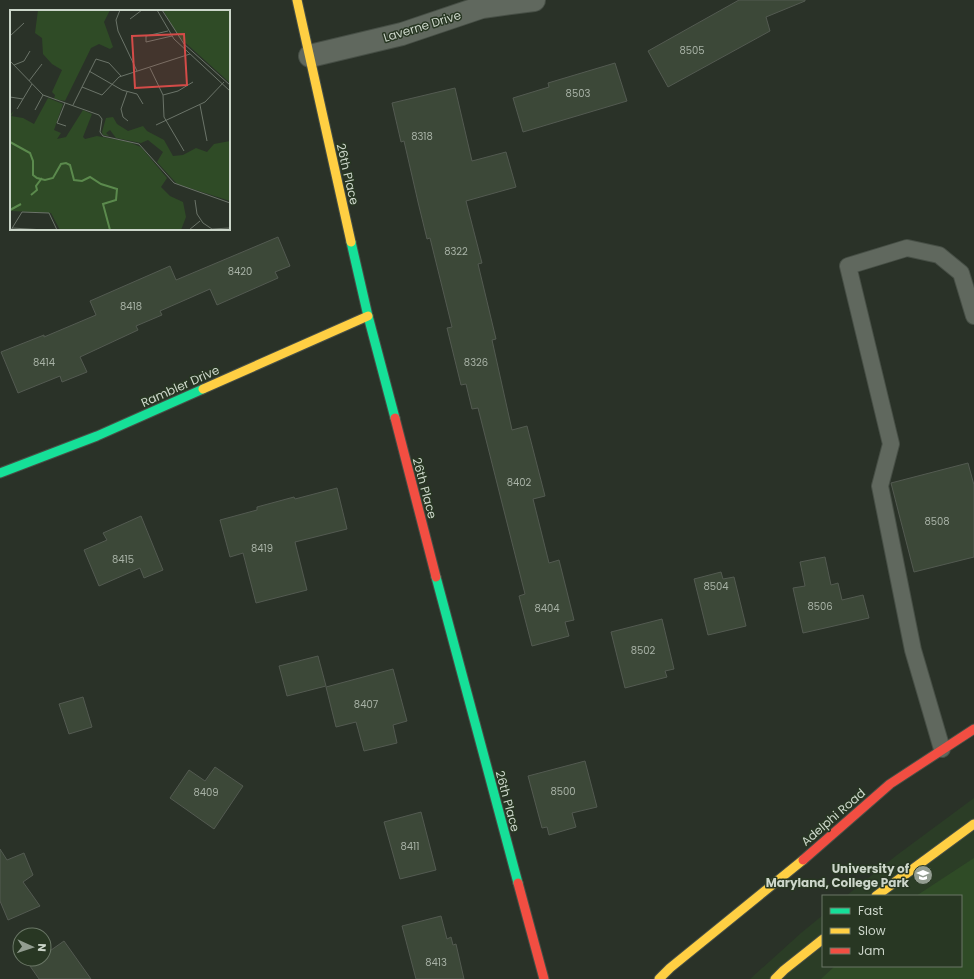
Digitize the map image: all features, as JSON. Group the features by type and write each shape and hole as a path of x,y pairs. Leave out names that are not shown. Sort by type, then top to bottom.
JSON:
{"street":[{"name":"26th Place","path":"297,0 368,316 491,787 544,979"},
{"name":"Laverne Drive","path":"310,56 402,34 482,7 534,0"},
{"name":"Rambler Drive","path":"0,473 97,436 368,316"},
{"name":"Adelphi Road","path":"659,979 670,968 817,848 890,784 974,729"},
{"path":"877,895 974,824"},
{"path":"775,979 822,940"}],"lane":[{"path":"942,749 913,650 880,486 891,444 848,266 907,248 940,255 961,273 974,316"}],"shaded area":[{"name":"University of Maryland, College Park","path":"974,798 974,979 750,979 822,916 822,967 962,967 962,895 847,895 897,855"},
{"path":"974,858 974,979 821,979 834,967 962,967 962,895 918,895"}],"building":[{"path":"739,0 805,1 766,17 770,31 668,87 648,51"},
{"path":"615,63 627,101 523,132 513,98 549,87 548,83"},
{"path":"455,88 472,161 506,152 516,187 466,201 482,263 478,264 496,339 492,340 512,430 527,426 545,496 533,499 549,563 559,560 574,620 565,622 569,636 532,646 519,596 525,594 478,408 472,409 466,384 461,385 447,328 452,327 430,238 427,239 404,141 401,142 392,103"},
{"path":"278,237 290,266 275,272 278,278 217,305 210,289 160,311 162,315 136,326 138,330 80,357 87,372 62,382 60,376 18,393 1,352 44,335 44,337 96,315 90,301 170,266 176,280"},
{"path":"968,463 974,485 974,557 914,572 891,483"},
{"path":"337,488 347,529 295,542 307,590 256,603 243,553 230,557 220,520 257,510 257,507"},
{"path":"141,516 163,570 144,578 140,568 99,586 84,550 107,540 103,533"},
{"path":"825,557 831,585 838,583 842,600 863,595 869,618 803,633 793,588 805,586 800,562"},
{"path":"721,572 723,579 734,577 746,626 708,635 694,579"},
{"path":"662,619 674,669 665,671 667,677 625,688 611,632"},
{"path":"318,656 326,686 287,696 279,666"},
{"path":"393,669 407,721 393,725 397,743 364,751 356,722 336,727 326,687"},
{"path":"83,697 92,727 69,734 59,704"},
{"path":"585,761 597,807 572,813 576,827 549,835 547,827 542,828 528,776"},
{"path":"215,767 243,786 214,829 170,798 189,770 205,781"},
{"path":"421,812 436,870 400,879 384,822"},
{"path":"0,849 7,860 24,853 33,875 23,882 40,906 8,920 0,901"},
{"path":"441,916 447,939 451,937 453,945 456,944 464,979 416,979 402,926"},
{"path":"64,941 91,979 39,979 31,967 52,967 52,949"}],"traffic: fast":[{"path":"351,242 368,316 395,418"},
{"path":"0,473 97,436 203,389"},
{"path":"436,577 518,883"}],"traffic: slow":[{"path":"297,0 351,242"},
{"path":"203,389 368,316"},
{"path":"877,895 974,824"},
{"path":"659,979 670,968 803,860"},
{"path":"775,979 822,940"}],"traffic: jam":[{"path":"395,418 436,577"},
{"path":"803,860 890,784 974,729"},
{"path":"518,883 544,979"}],"place":[{"name":"University of Maryland, College Park","path":"923,875"}]}
